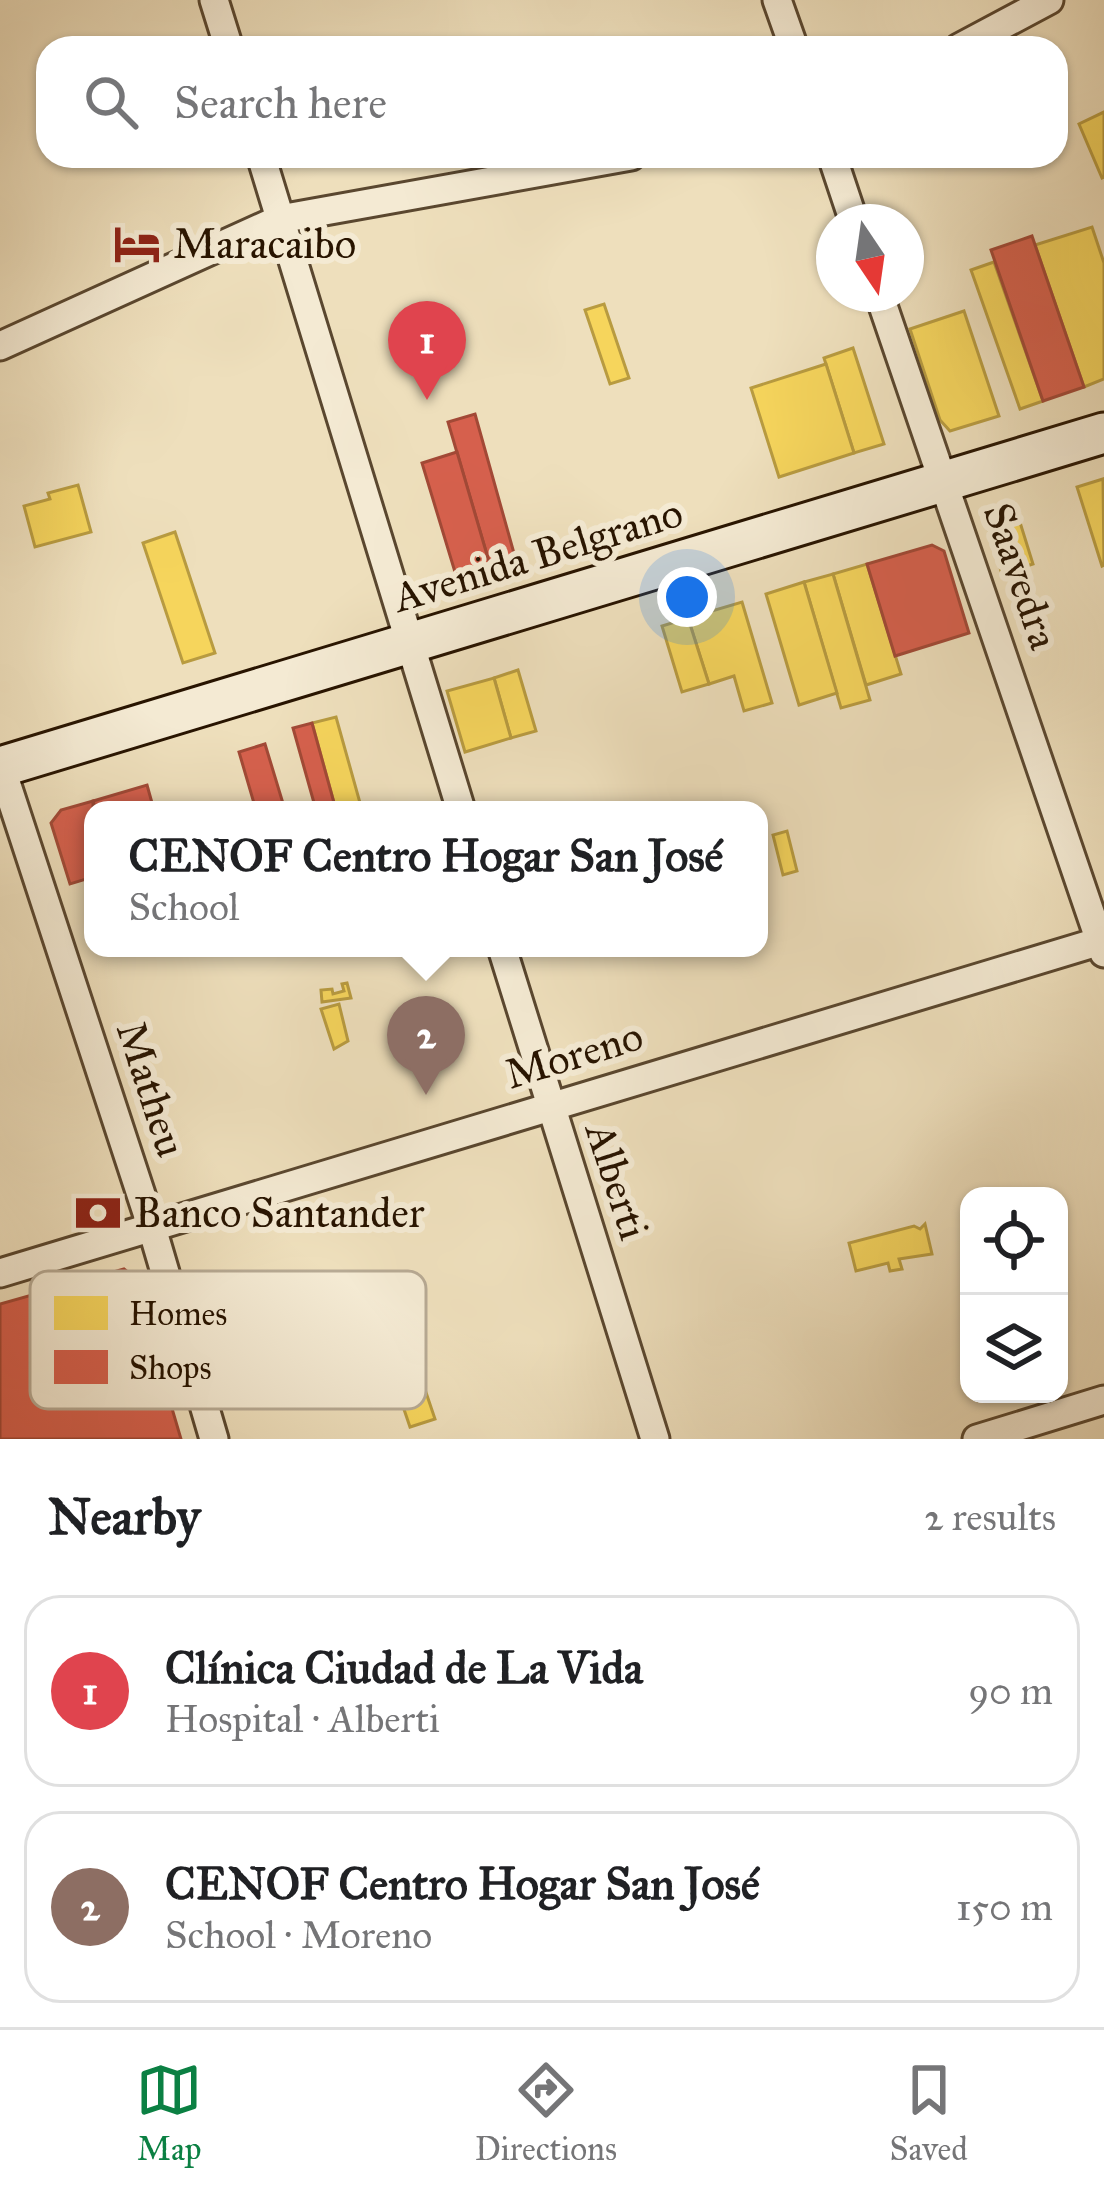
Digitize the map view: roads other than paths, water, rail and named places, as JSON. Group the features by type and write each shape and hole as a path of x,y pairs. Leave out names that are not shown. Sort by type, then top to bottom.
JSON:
{"main road":[{"name":"Avenida Belgrano","path":"0,767 1104,433"}],"street":[{"path":"214,0 225,36"},
{"path":"777,0 790,36"},
{"path":"982,36 1049,0"},
{"path":"265,168 457,801"},
{"path":"0,346 280,219 564,168"},
{"path":"836,168 848,204"},
{"name":"Saavedra","path":"885,312 1103,945"},
{"name":"Matheu","path":"0,767 165,1271"},
{"name":"Moreno","path":"0,1274 840,1017 1103,945"},
{"name":"Alberti","path":"505,957 655,1439"},
{"path":"977,1439 1104,1400"},
{"name":"Matheu","path":"205,1409 214,1439"}],"place":[{"name":"Maracaibo","path":"137,244"},
{"name":"Clínica Ciudad de La Vida","path":"427,400"},
{"name":"CENOF Centro Hogar San José","path":"426,1095"},
{"name":"Banco Santander","path":"98,1213"}]}
